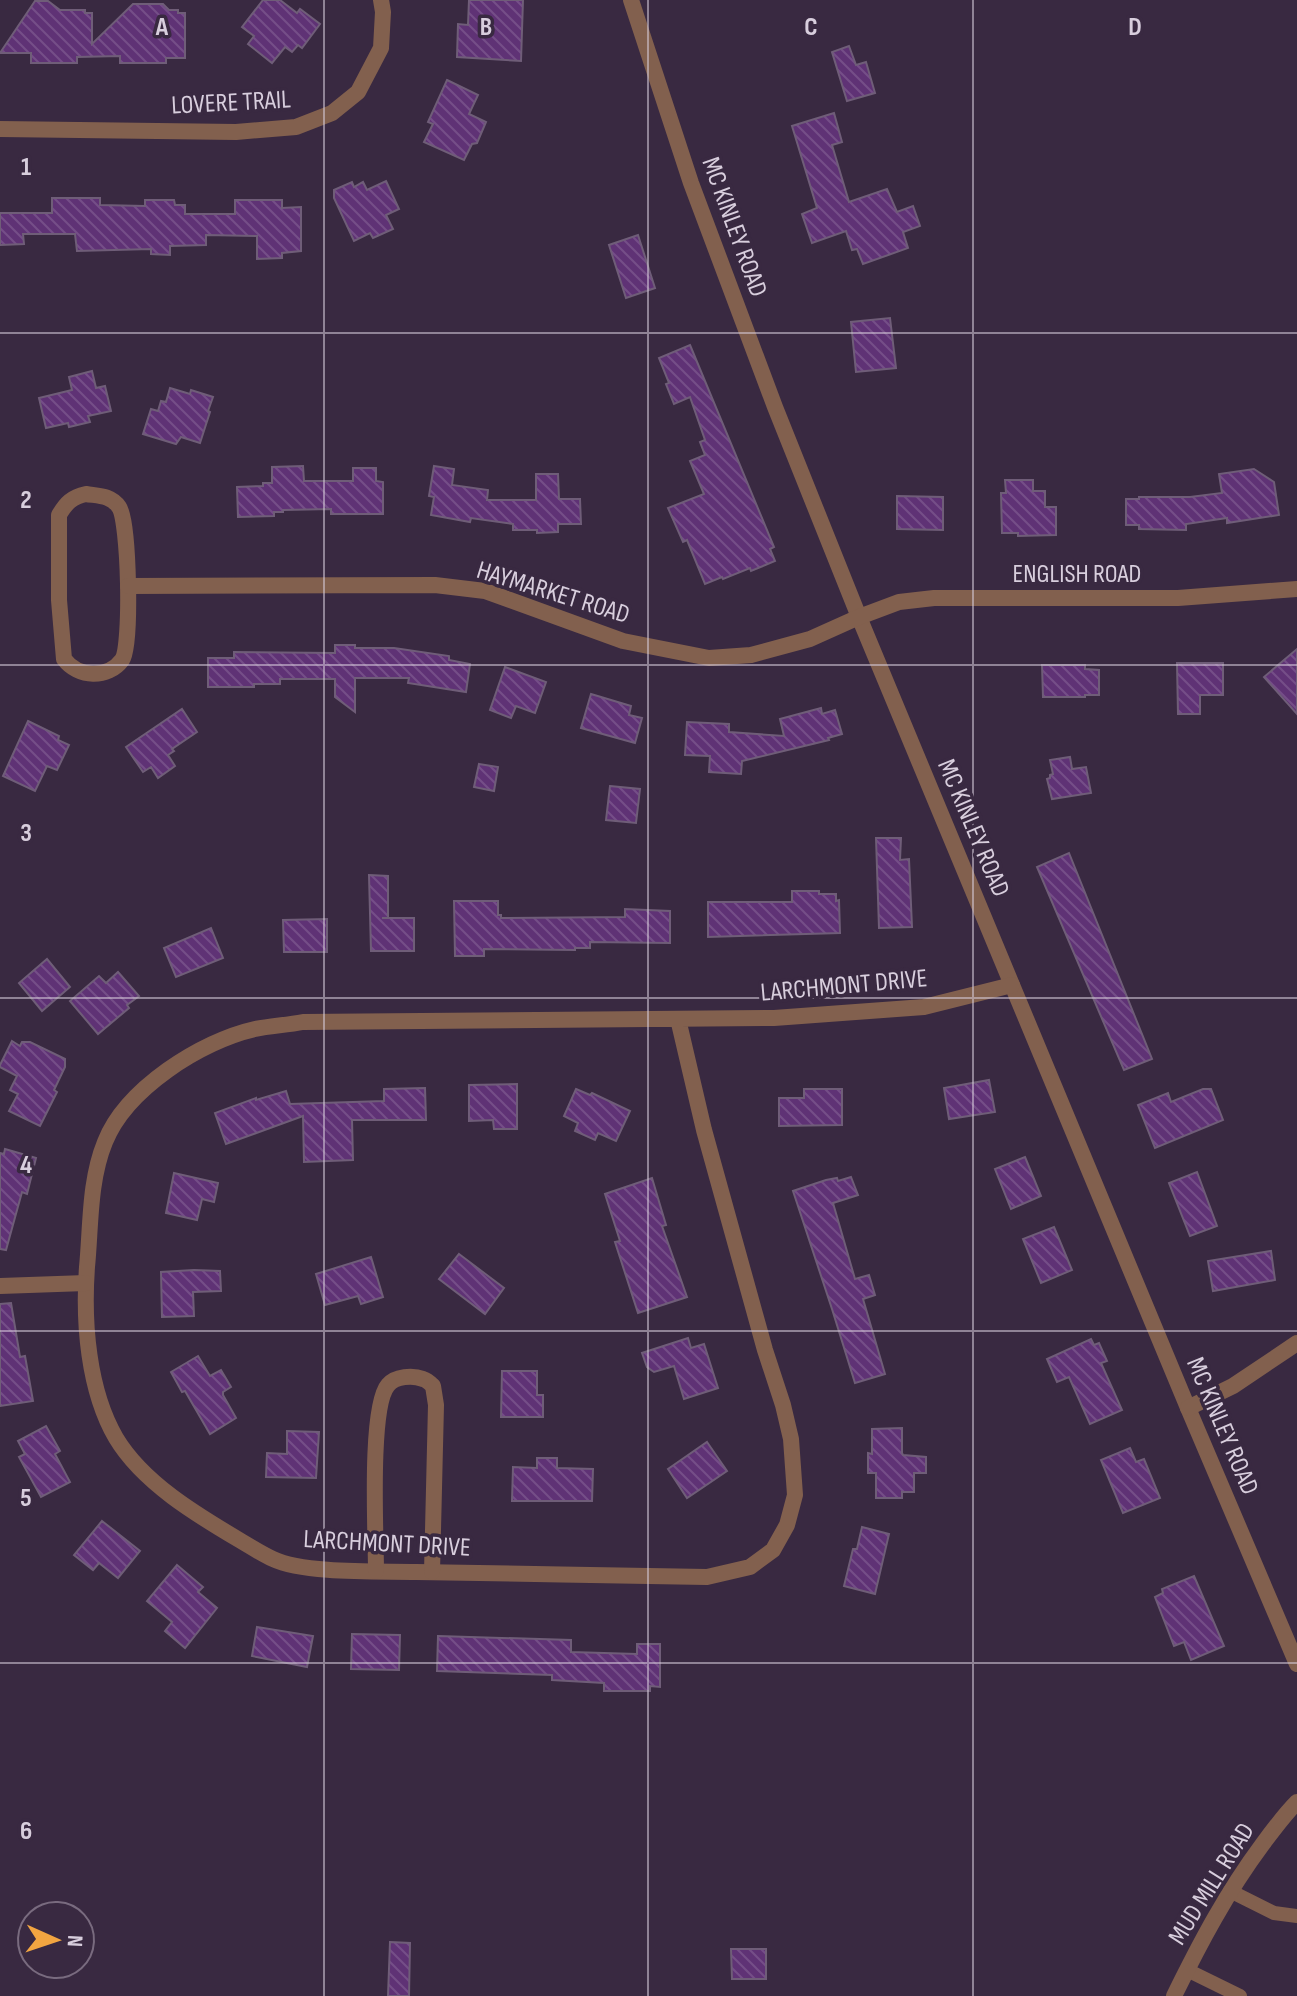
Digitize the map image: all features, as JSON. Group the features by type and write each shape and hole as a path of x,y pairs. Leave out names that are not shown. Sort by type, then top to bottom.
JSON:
{"street":[{"name":"LOVERE TRAIL","path":"0,129 236,132 296,127 332,113 358,92 381,48 381,0"},
{"name":"MC KINLEY ROAD","path":"631,0 691,183 775,407 859,617 1297,1664"},
{"path":"86,494 108,496 120,507 125,527 128,586 127,647 123,659 109,672 89,674 70,668 64,659 59,600 59,515 75,497 86,494"},
{"name":"HAYMARKET ROAD","path":"128,586 435,585 485,591 623,641 709,658 751,655 810,639 859,617"},
{"name":"ENGLISH ROAD","path":"859,617 899,602 934,598 1178,598 1297,589"},
{"name":"LARCHMONT DRIVE","path":"678,1019 704,1130 791,1439 795,1495 787,1525 773,1550 750,1567 707,1577 307,1568 275,1560 203,1518 144,1473 117,1438 99,1400 89,1357 86,1283 94,1181 104,1143 131,1102 164,1072 202,1048 253,1029 303,1022 774,1018 924,1007 1012,985"},
{"path":"0,1286 86,1283"},
{"path":"1188,1408 1233,1386 1297,1343"},
{"path":"376,1571 375,1448 380,1403 387,1385 398,1377 423,1378 433,1386 435,1395 432,1572"},
{"name":"MUD MILL ROAD","path":"1174,1996 1200,1942 1237,1878 1297,1802"}],"lane":[{"path":"1230,1891 1274,1913 1297,1916"},
{"path":"1187,1970 1240,1996"}],"building":[{"path":"263,0 280,0 297,13 300,9 320,24 302,48 298,45 292,52 285,47 272,63 248,44 254,36 242,27"},
{"path":"469,0 523,0 521,61 457,57 458,24 468,25"},
{"path":"35,1 48,1 60,10 92,13 92,44 133,4 163,4 169,10 185,13 185,58 166,58 166,63 120,63 120,56 77,57 77,63 31,63 31,53 0,53"},
{"path":"849,46 856,65 866,62 875,93 847,101 832,52"},
{"path":"447,80 478,95 469,114 486,122 477,143 472,144 464,160 424,142 433,124 428,122"},
{"path":"834,113 842,142 832,145 849,202 887,189 897,212 913,206 920,226 903,232 908,248 863,264 857,249 852,250 846,231 812,243 802,214 817,208 792,126"},
{"path":"386,181 399,209 386,215 393,229 373,238 370,233 354,241 334,198 334,190 352,182 354,187 363,182 367,190"},
{"path":"52,198 100,198 100,205 145,206 145,200 174,200 175,205 185,205 185,214 235,214 235,200 282,200 282,208 301,207 301,251 282,253 282,258 257,259 257,236 206,235 206,245 170,246 170,255 151,254 151,249 77,251 75,234 23,234 24,244 0,245 0,213 52,213"},
{"path":"638,235 655,288 626,298 609,245"},
{"path":"890,318 896,368 856,372 851,322"},
{"path":"690,345 774,547 770,549 775,561 705,584 687,540 683,542 668,508 704,494 690,461 705,455 700,442 705,440 690,397 674,404 659,358"},
{"path":"92,371 96,388 105,386 111,411 88,416 90,422 46,428 39,398 72,390 69,377"},
{"path":"170,388 213,397 200,443 181,437 176,444 143,434 151,409 158,411 161,401 166,402"},
{"path":"303,466 304,481 353,481 353,468 376,468 376,481 383,482 383,514 331,514 331,509 283,510 274,512 274,516 238,517 237,487 272,483 272,467"},
{"path":"434,466 454,469 452,485 488,490 487,500 536,500 536,474 558,474 559,499 580,499 581,524 558,524 558,532 537,533 537,530 513,530 513,524 471,518 470,522 431,515 434,497 429,496"},
{"path":"1254,469 1274,482 1279,515 1227,523 1227,518 1186,524 1186,530 1139,529 1139,525 1126,525 1126,499 1222,493 1219,474"},
{"path":"1005,480 1033,480 1033,491 1045,491 1045,507 1056,507 1056,535 1018,536 1018,533 1002,533 1001,493 1006,493"},
{"path":"897,496 943,497 943,530 897,529"},
{"path":"335,645 394,648 449,656 449,660 470,664 466,692 408,683 409,678 355,678 355,712 335,697 335,679 280,679 280,684 254,684 254,687 208,687 208,658 234,658 234,652 335,653"},
{"path":"1297,649 1297,714 1264,677"},
{"path":"1177,663 1223,663 1223,695 1200,695 1200,714 1178,714"},
{"path":"1042,665 1085,665 1085,669 1099,670 1099,695 1043,697"},
{"path":"505,667 546,682 535,713 516,706 511,718 490,710"},
{"path":"591,694 631,706 629,715 642,718 635,743 581,728"},
{"path":"821,708 822,714 835,710 842,734 829,740 742,761 741,774 709,772 710,756 685,755 687,722 729,724 729,732 784,736 780,719"},
{"path":"182,709 197,732 168,755 175,766 158,778 151,767 143,772 126,747"},
{"path":"28,721 59,736 58,740 69,745 57,770 47,766 35,791 3,776"},
{"path":"1070,757 1072,769 1086,767 1091,793 1052,799 1047,779 1053,774 1050,760"},
{"path":"479,764 498,767 494,791 474,787"},
{"path":"610,786 640,789 636,823 606,820"},
{"path":"876,838 901,838 900,860 909,859 912,927 879,928"},
{"path":"1069,853 1152,1059 1124,1070 1037,867"},
{"path":"369,875 388,876 388,918 414,918 414,951 371,951"},
{"path":"792,891 836,894 840,933 708,937 708,902 792,902"},
{"path":"454,901 498,901 498,915 501,918 625,917 625,909 670,911 670,943 590,942 590,948 575,950 484,949 484,956 455,956"},
{"path":"327,919 327,952 284,952 283,920"},
{"path":"211,928 223,958 176,977 164,948"},
{"path":"47,959 70,987 42,1011 19,983"},
{"path":"118,972 139,996 98,1034 70,1001 99,976 106,983"},
{"path":"12,1041 20,1046 22,1042 30,1042 65,1059 65,1067 54,1090 57,1092 40,1126 9,1111 18,1094 10,1090 17,1076 0,1065"},
{"path":"989,1080 995,1112 949,1119 944,1088"},
{"path":"517,1084 517,1129 494,1129 493,1120 469,1121 469,1085"},
{"path":"425,1088 426,1120 352,1120 353,1160 304,1162 303,1116 226,1144 215,1113 286,1091 290,1104 384,1101 384,1089"},
{"path":"576,1089 630,1111 616,1141 598,1133 595,1140 575,1131 578,1123 564,1116"},
{"path":"804,1089 842,1089 842,1125 779,1126 779,1098 804,1098"},
{"path":"1203,1089 1211,1089 1223,1120 1155,1148 1138,1105 1168,1093 1171,1102"},
{"path":"5,1149 36,1158 27,1194 22,1192 6,1250 0,1249 0,1153 4,1154"},
{"path":"1025,1157 1041,1196 1011,1209 995,1169"},
{"path":"1197,1172 1217,1226 1190,1236 1169,1183"},
{"path":"174,1173 218,1183 214,1202 202,1199 197,1220 166,1213"},
{"path":"851,1177 858,1195 833,1203 855,1279 869,1275 875,1295 863,1299 885,1374 855,1383 793,1191 826,1180 837,1178 838,1181"},
{"path":"652,1178 666,1225 662,1226 687,1297 638,1313 615,1242 620,1241 605,1194"},
{"path":"1054,1227 1072,1270 1041,1283 1023,1239"},
{"path":"1271,1251 1275,1280 1213,1291 1208,1261"},
{"path":"459,1254 504,1288 485,1314 439,1279"},
{"path":"371,1257 383,1297 361,1304 358,1296 325,1305 316,1274"},
{"path":"220,1271 221,1291 193,1292 194,1316 162,1317 161,1272"},
{"path":"11,1303 20,1357 25,1356 33,1401 0,1406 0,1304"},
{"path":"688,1338 691,1348 704,1344 718,1388 684,1399 674,1366 654,1372 647,1367 642,1353"},
{"path":"1091,1339 1094,1345 1099,1343 1107,1361 1101,1363 1122,1410 1090,1424 1069,1377 1057,1382 1047,1359"},
{"path":"198,1356 210,1376 221,1370 231,1387 223,1395 236,1418 210,1434 171,1372"},
{"path":"502,1371 537,1371 537,1395 543,1395 543,1417 501,1417"},
{"path":"46,1426 60,1451 55,1454 70,1482 41,1497 19,1457 25,1454 18,1441"},
{"path":"902,1428 903,1455 926,1457 926,1473 914,1473 914,1492 902,1492 902,1498 876,1498 876,1473 868,1473 872,1429"},
{"path":"287,1431 319,1432 316,1478 266,1477 267,1453 287,1454"},
{"path":"707,1442 727,1471 687,1498 668,1469"},
{"path":"1130,1448 1136,1462 1144,1459 1160,1498 1123,1513 1101,1460"},
{"path":"537,1458 557,1458 557,1468 593,1469 592,1501 512,1501 513,1467 537,1468"},
{"path":"102,1521 140,1551 118,1578 99,1563 93,1570 74,1555"},
{"path":"862,1527 889,1534 875,1594 844,1586"},
{"path":"177,1565 203,1587 198,1592 217,1608 185,1648 165,1631 172,1622 147,1601"},
{"path":"1194,1576 1224,1646 1191,1660 1184,1642 1174,1646 1155,1597 1163,1593 1162,1589"},
{"path":"257,1627 313,1636 307,1667 252,1656"},
{"path":"352,1634 400,1635 399,1670 351,1669"},
{"path":"438,1636 571,1640 571,1652 637,1654 637,1644 660,1644 660,1687 650,1686 650,1691 604,1691 604,1683 552,1680 552,1675 437,1671"},
{"path":"390,1942 410,1943 409,1996 388,1996"},
{"path":"731,1949 766,1949 766,1979 732,1979"}]}
